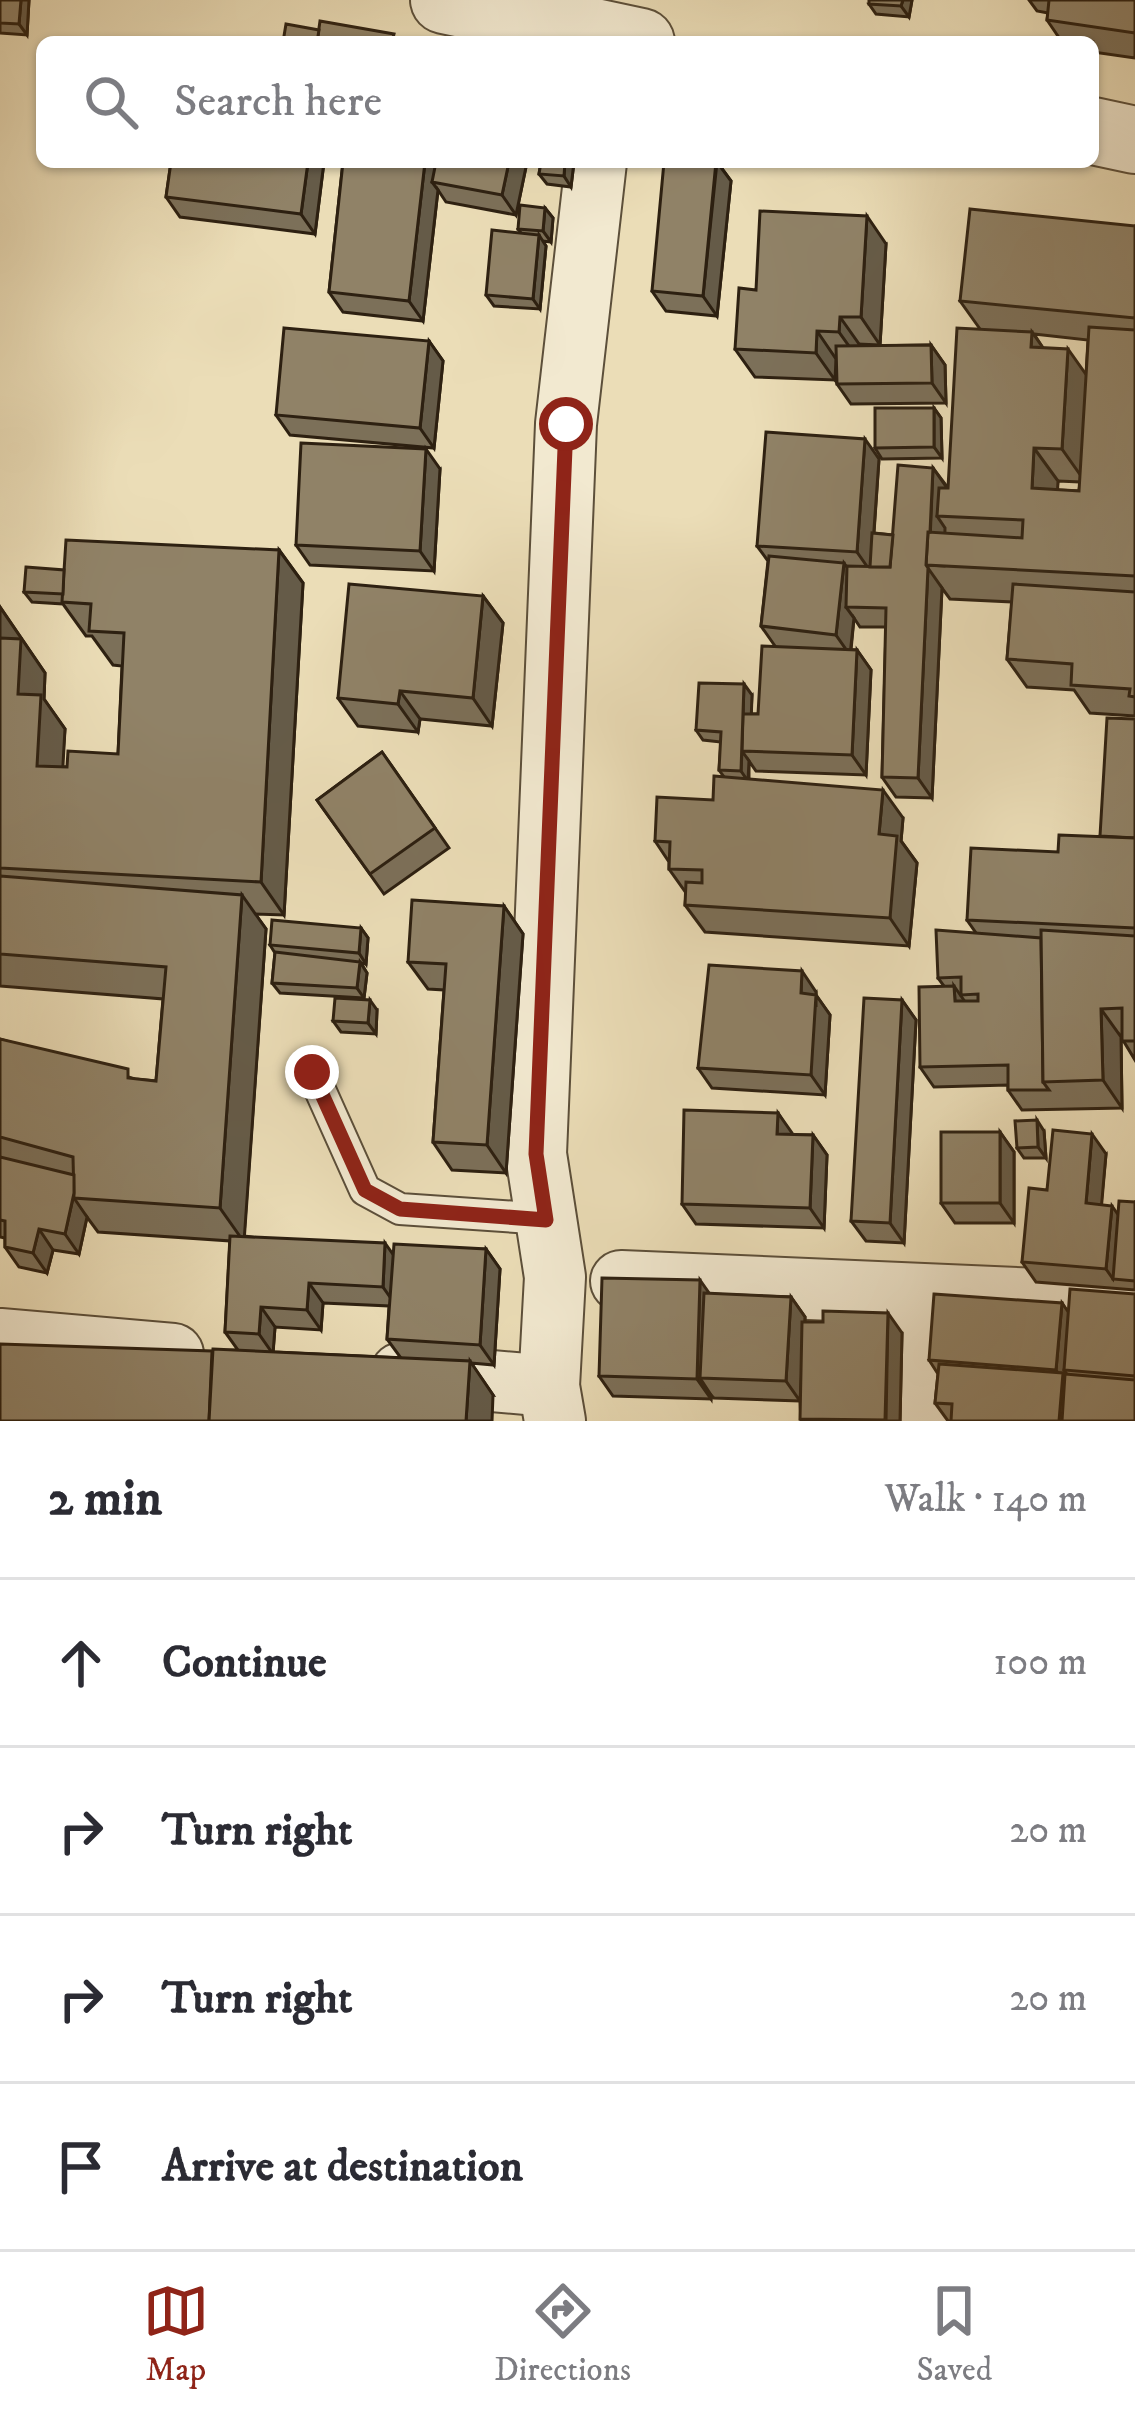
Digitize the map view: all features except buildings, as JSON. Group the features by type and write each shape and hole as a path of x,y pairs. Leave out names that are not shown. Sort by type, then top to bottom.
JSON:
{"street":[{"path":"444,0 618,30"},
{"path":"1099,132 1135,140"},
{"path":"358,1369 552,1403 551,1248 536,1154 566,424 595,168"},
{"path":"551,1248 920,1296 1135,1303"},
{"path":"916,1421 920,1296"},
{"path":"0,1339 238,1359"}],"lane":[{"path":"312,1072 365,1190 400,1209 551,1248"}],"route":[{"path":"312,1072 365,1190 400,1209 546,1220 536,1154 566,424"}]}
